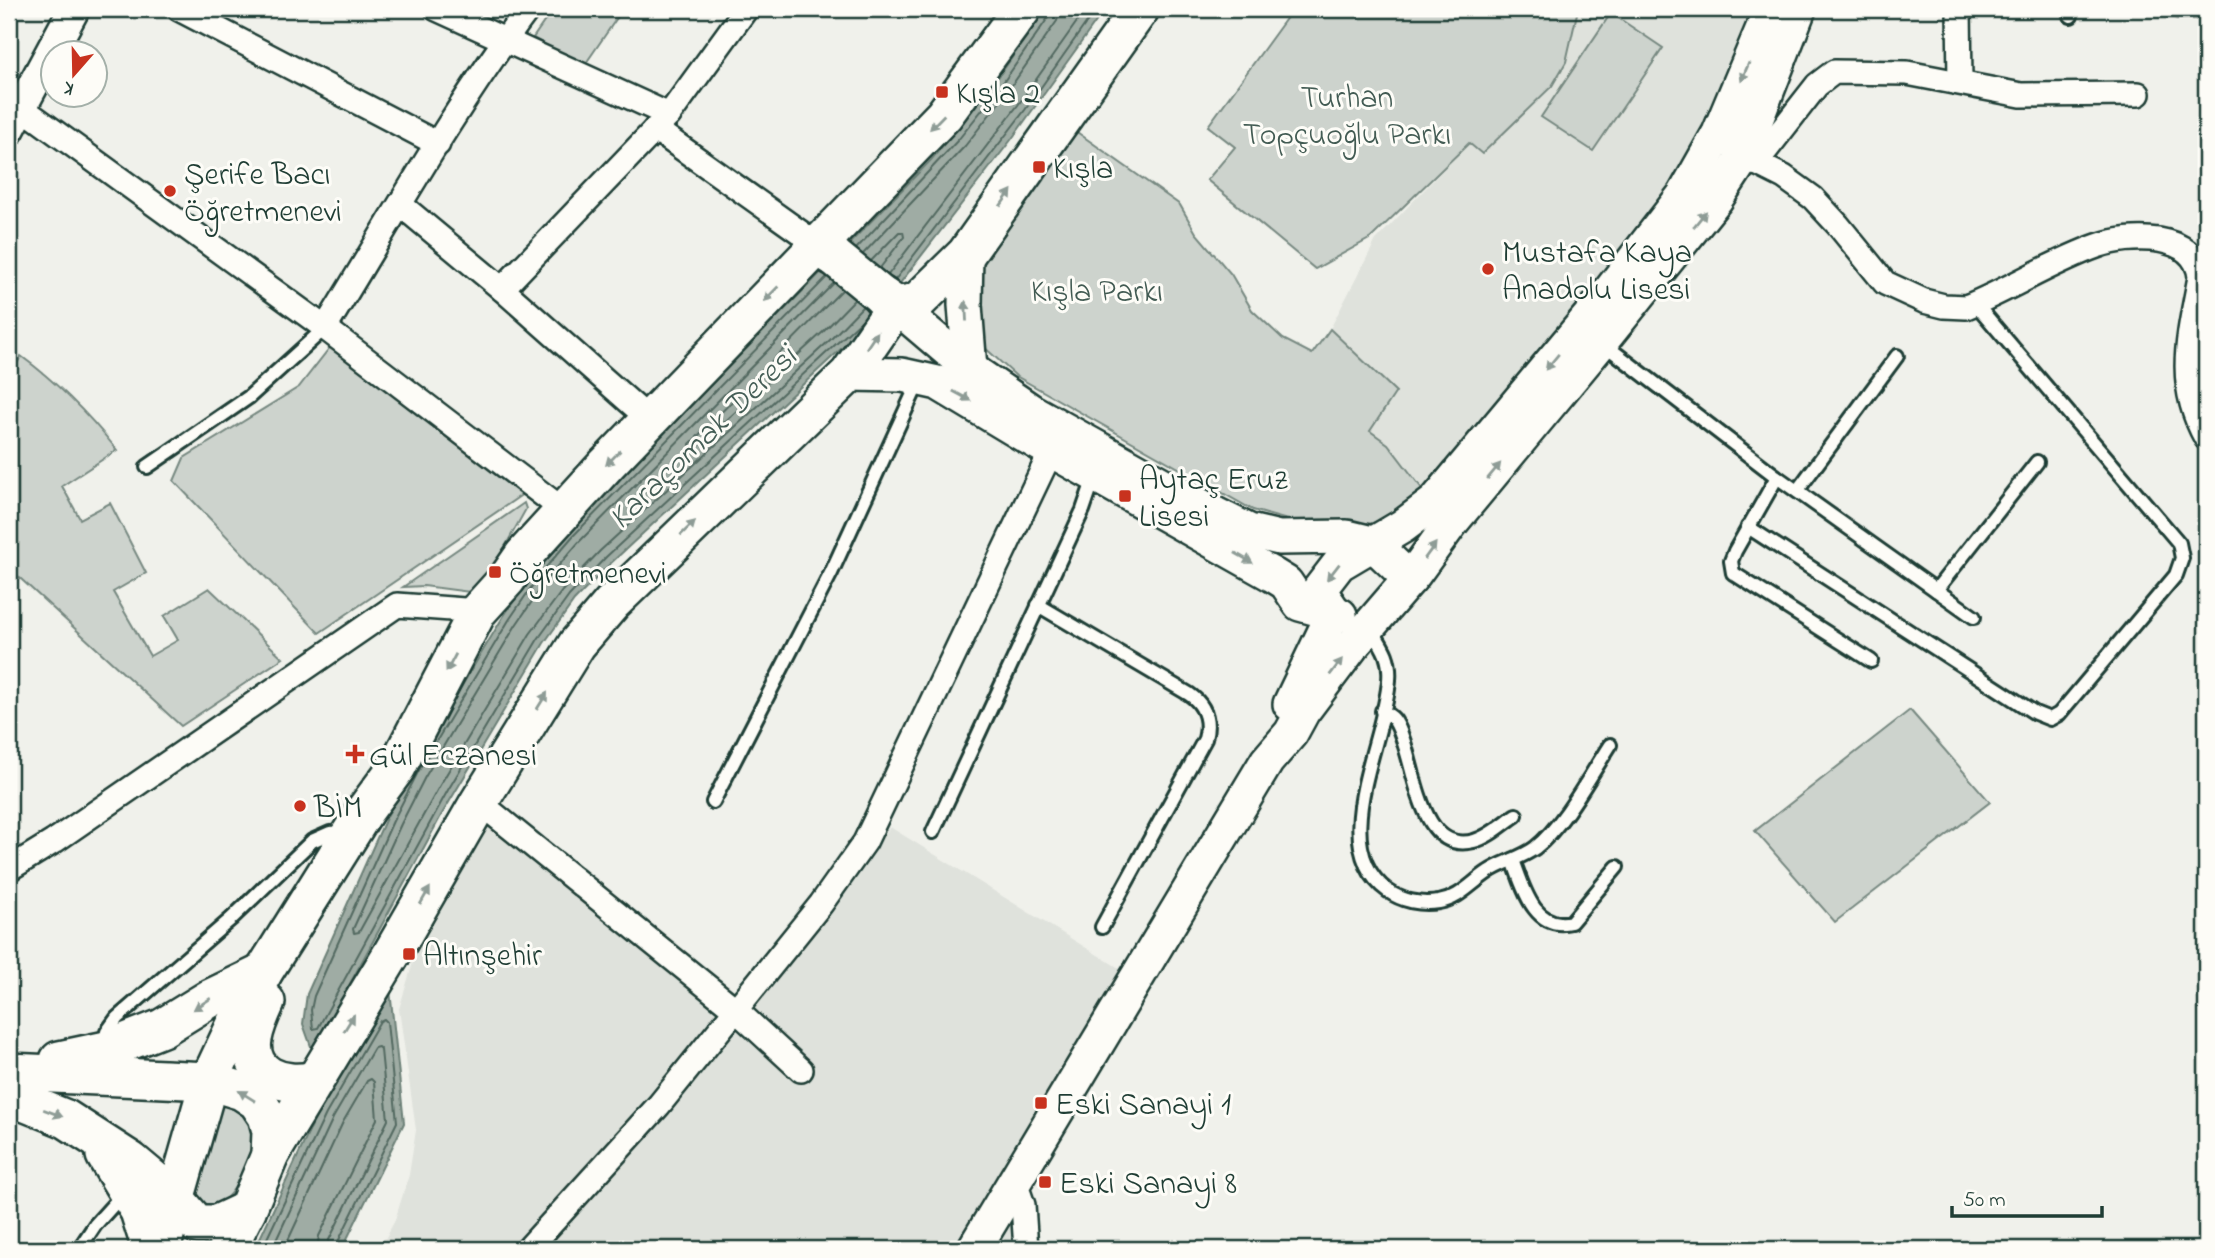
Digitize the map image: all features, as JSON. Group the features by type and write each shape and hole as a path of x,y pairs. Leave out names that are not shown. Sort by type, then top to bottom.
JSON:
{"main road":[{"path":"161,1249 209,1081 263,973 351,833 397,767 478,611 563,510 650,420 825,250 944,115 1021,9"},
{"path":"889,301 917,302 967,254 1140,9"},
{"path":"974,1249 1267,761 1291,733 1303,711 1352,646 1410,579 1592,334 1684,195 1719,133 1771,9"},
{"path":"1334,612 1319,590 1339,564 1402,526 1435,502 1748,163 1799,9"},
{"path":"825,250 971,369 1031,411 1095,474 1286,583 1300,604 1334,612 1354,623 1370,626"},
{"path":"967,254 965,305 971,369"},
{"path":"227,1249 270,1155 313,1080 577,644 611,603 849,374 889,301"},
{"path":"849,374 902,375 938,383 1249,531 1279,538 1347,537 1371,543 1410,579"},
{"path":"1267,761 1283,716 1334,612"},
{"path":"313,1080 295,1083 270,1077 257,1065 252,1054 253,1038 273,981 317,890"},
{"path":"9,1072 106,1049 162,1028 212,997 263,973"},
{"path":"9,1072 146,1076 209,1081 243,1091 257,1101 267,1116 271,1131 270,1155"},
{"path":"9,1096 66,1118 131,1161 174,1197 197,1224 217,1224 247,1210"},
{"path":"93,1136 139,1210 151,1249"}],"street":[{"path":"74,9 15,119 325,328 563,510"},
{"path":"179,9 438,145"},
{"path":"436,9 662,122 825,250"},
{"path":"325,328 504,41 528,9"},
{"path":"502,289 662,122 746,9"},
{"path":"1959,9 1961,82"},
{"path":"1748,163 1816,85 1834,72 1907,73 2021,95 2138,94"},
{"path":"1707,155 1748,163 1784,177 1813,198 1839,225 1885,283 1924,302 1944,306 1966,307 2099,245 2151,239 2183,248 2194,256 2199,265 2200,277 2186,371 2189,400 2206,438"},
{"path":"401,205 502,289 650,420"},
{"path":"528,1249 659,1105 821,904 865,842 1057,439"},
{"path":"9,869 53,842 397,605 478,611"},
{"path":"479,802 736,1010 801,1070"},
{"path":"1014,1179 1023,1205 1026,1249"}],"lane":[{"path":"2169,9 2206,10"},
{"path":"1748,527 2035,713 2050,719 2059,714 2176,575 2182,558 2179,543 1975,303"},
{"path":"147,467 249,397 325,328"},
{"path":"1592,334 1777,477 1974,617"},
{"path":"1797,491 1897,356"},
{"path":"713,802 831,573 920,378"},
{"path":"1936,590 2037,462"},
{"path":"933,832 1083,510 1095,474"},
{"path":"1777,477 1731,561 1733,573 1871,661"},
{"path":"1038,606 1189,694 1202,706 1208,722 1205,739 1102,927"},
{"path":"1370,626 1387,654 1389,679 1359,830 1361,853 1377,882 1395,896 1407,901 1435,903 1462,895 1492,869 1532,850 1553,831 1610,745"},
{"path":"1382,711 1394,718 1405,742 1424,811 1440,833 1449,840 1475,841 1516,815"},
{"path":"106,1049 107,1032 117,1018 231,919 312,841 330,833 351,833"},
{"path":"1513,860 1538,915 1553,924 1562,925 1571,922 1617,867"},
{"path":"79,1249 94,1225 128,1189"}],"shaded area":[{"name":"Mustafa Kaya Anadolu Lisesi","path":"1561,9 1759,9 1722,97 1647,229 1423,490 1388,444 1370,431 1395,391 1330,329 1376,240 1470,142"},
{"path":"497,810 752,1003 835,905 890,827 1132,976 1001,1200 1048,1249 380,1249 395,1220 409,1175 416,1130 399,1009 414,959"}],"green space":[{"path":"553,9 623,9 584,66 533,38"},
{"name":"Turhan Topçuoğlu Parkı","path":"1293,9 1578,9 1566,62 1552,86 1482,154 1469,143 1371,238 1315,269 1207,180 1235,147 1208,126"},
{"path":"1611,13 1663,48 1593,151 1541,117"},
{"name":"Kışla Parkı","path":"1074,130 1180,205 1196,233 1231,274 1252,310 1283,339 1312,354 1330,329 1396,392 1370,431 1388,444 1423,490 1399,510 1383,519 1352,527 1318,526 1253,510 1016,376 983,346 973,294 988,244"},
{"path":"331,346 523,494 319,633 174,481 184,458 299,387"},
{"path":"21,356 72,400 117,450 62,486 80,519 110,503 146,573 113,592 150,656 178,640 164,616 209,588 283,658 181,726 9,568 9,379"},
{"path":"524,503 526,509 479,589 470,592 424,586 403,587"},
{"path":"1910,710 1990,802 1835,922 1755,831"},
{"path":"226,1103 252,1119 258,1137 233,1190 217,1204 207,1204 193,1195 221,1104"}],"water":[{"name":"Karaçomak Deresi","path":"1046,9 1105,9 1011,140 870,322 611,563 574,601 544,643 442,814 313,1052 303,1024 307,994 386,818 412,769 503,617 536,569 568,531 931,160 992,86"},
{"path":"390,990 404,1123 342,1249 255,1249 319,1110"}],"place":[{"name":"Kışla 2","path":"942,92"},
{"name":"Kışla","path":"1039,167"},
{"name":"Şerife Bacı Öğretmenevi","path":"170,191"},
{"name":"Mustafa Kaya Anadolu Lisesi","path":"1488,269"},
{"name":"Aytaç Eruz Lisesi","path":"1125,496"},
{"name":"Öğretmenevi","path":"495,572"},
{"name":"Gül Eczanesi","path":"355,754"},
{"name":"BİM","path":"300,806"},
{"name":"Altınşehir","path":"409,954"},
{"name":"Eski Sanayi 1","path":"1041,1103"},
{"name":"Eski Sanayi 8","path":"1045,1182"}]}
